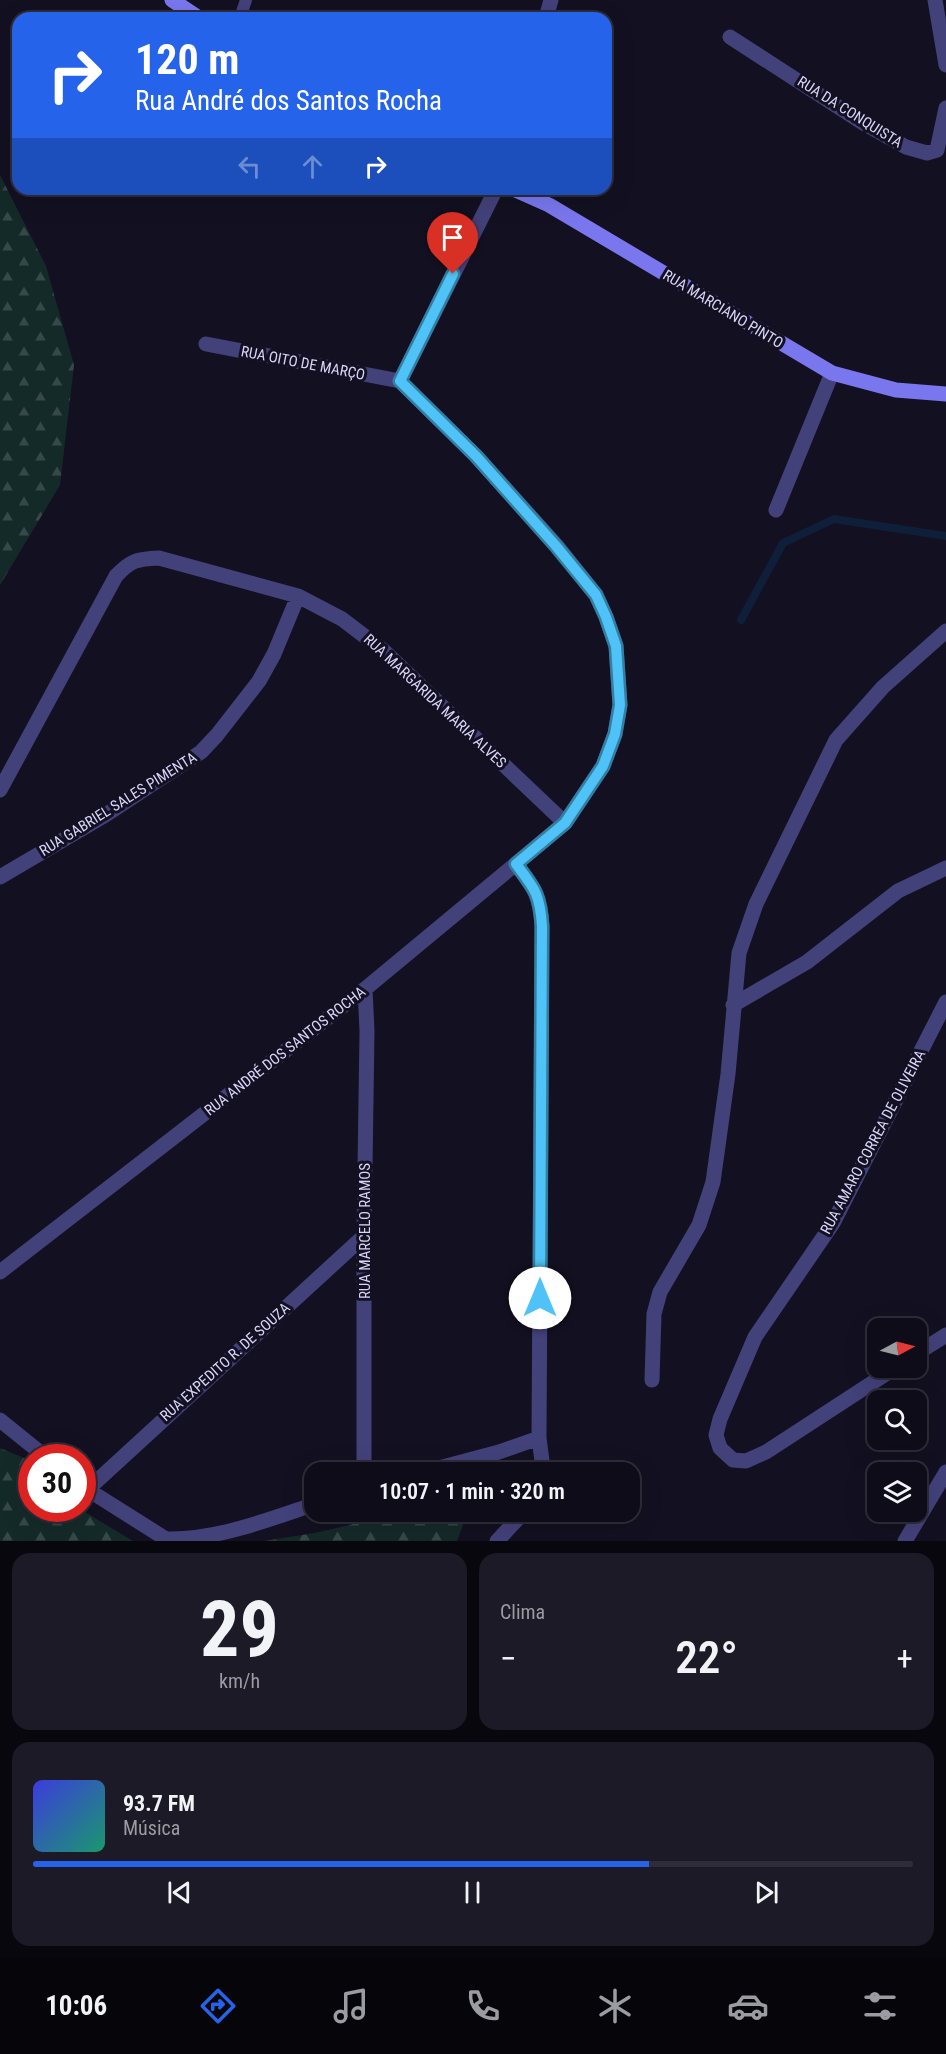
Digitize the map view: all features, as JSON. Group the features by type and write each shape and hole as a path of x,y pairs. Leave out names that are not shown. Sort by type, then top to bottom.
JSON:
{"street":[{"path":"172,0 190,12"},
{"path":"935,0 946,66"},
{"name":"RUA DA CONQUISTA","path":"730,37 863,123 906,147 927,153 941,151 946,108"},
{"path":"400,381 493,195"},
{"name":"RUA MARCIANO PINTO","path":"526,195 549,205 832,373 896,390 946,394"},
{"name":"RUA OITO DE MARÇO","path":"206,345 400,381"},
{"path":"776,510 832,373"},
{"name":"RUA ANDRÉ DOS SANTOS ROCHA","path":"0,1272 365,989 565,823 603,766 615,734 620,705 616,646 596,595 476,456 400,381"},
{"name":"RUA MARGARIDA MARIA ALVES","path":"0,790 116,576 128,563 140,559 159,558 298,596 342,619 384,651 565,823"},
{"name":"RUA GABRIEL SALES PIMENTA","path":"0,877 108,814 201,752 259,681 274,654 298,596"},
{"path":"652,1380 654,1314 660,1292 699,1225 713,1182 728,1074 739,953 756,904 836,740 884,687 946,631"},
{"path":"516,864 536,891 541,906 542,926 539,1438 542,1462"},
{"path":"733,1005 807,962 898,891 946,868"},
{"name":"RUA MARCELO RAMOS","path":"364,1462 367,1031 365,989"},
{"name":"RUA AMARO CORREA DE OLIVEIRA","path":"880,1378 766,1452 746,1461 734,1460 720,1448 716,1435 720,1419 755,1337 833,1223 946,1002"},
{"name":"RUA EXPEDITO R. DE SOUZA","path":"96,1478 364,1236"},
{"path":"927,1347 946,1335"},
{"path":"0,1420 30,1444"},
{"path":"461,1462 539,1438"},
{"path":"905,1541 946,1472"},
{"path":"96,1495 166,1539 179,1539 241,1528 304,1508"},
{"path":"497,1541 515,1522"}],"green space":[{"path":"0,175 46,266 74,365 60,485 0,585"},
{"path":"0,1448 18,1456 18,1522 96,1522 96,1519 133,1541 0,1541"},
{"path":"362,1522 464,1522 457,1541 264,1541 315,1533"}],"waterway":[{"path":"741,620 783,543 834,519 946,536"}],"route":[{"path":"453,274 400,381 476,456 596,595 616,646 620,705 615,734 603,766 565,823 516,864 536,891 541,906 540,1298"}]}
